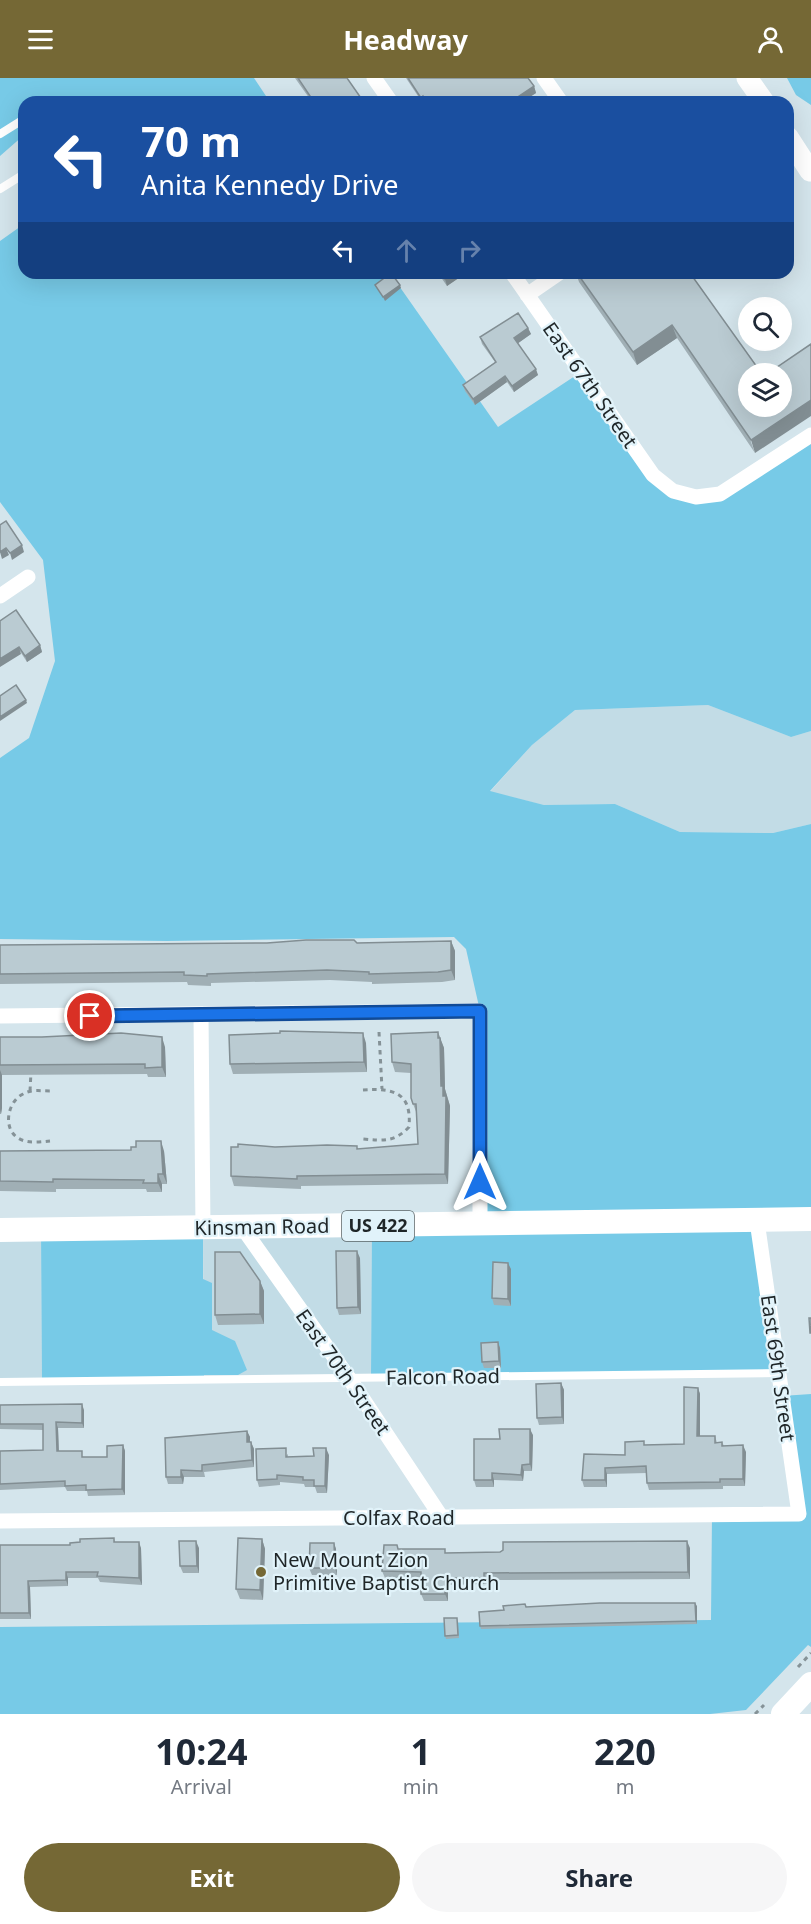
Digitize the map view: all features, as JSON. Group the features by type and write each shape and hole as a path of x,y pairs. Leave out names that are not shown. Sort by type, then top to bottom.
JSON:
{"main road":[{"name":"Kinsman Road","path":"0,1230 811,1219"},
{"path":"783,1714 811,1684"}],"street":[{"path":"374,78 387,96"},
{"path":"544,78 557,96"},
{"path":"747,78 760,96"},
{"path":"794,146 811,171"},
{"name":"East 67th Street","path":"516,279 653,475 674,491 696,497 720,494 811,435"},
{"path":"527,295 550,279"},
{"path":"0,596 28,577"},
{"path":"0,1016 480,1011 480,1225"},
{"path":"201,1015 203,1228"},
{"name":"East 69th Street","path":"757,1221 799,1514"},
{"name":"East 70th Street","path":"242,1227 349,1378 442,1518"},
{"name":"Colfax Road","path":"0,1521 799,1514"}],"lane":[{"path":"0,134 18,123"},
{"path":"0,189 18,178"},
{"name":"Falcon Road","path":"0,1382 778,1373"}],"path":[{"path":"379,1032 382,1089"},
{"path":"30,1091 31,1069"},
{"path":"363,1090 395,1091 406,1101 410,1112 410,1127 400,1136 386,1141 363,1139"},
{"path":"50,1141 29,1142 16,1137 10,1129 8,1117 11,1103 21,1094 30,1091 51,1091"}],"shaded area":[{"path":"0,78 254,78 266,96 18,96 18,140 0,156"},
{"path":"787,78 811,78 811,105 796,95"},
{"path":"18,228 18,279 394,279 498,427 581,372 673,491 720,494 811,435 811,731 791,737 708,705 575,710 532,745 490,791 544,805 615,804 680,832 773,833 811,824 811,1219 757,1221 779,1373 371,1378 372,1226 480,1225 480,1011 466,949 454,937 167,941 0,939 0,758 29,738 55,661 43,560 0,502 0,241"},
{"path":"708,705 791,737 811,731 811,824 773,833 680,832 615,804 544,805 490,792 532,745 575,710"},
{"path":"372,1226 371,1378 204,1380 203,1228"},
{"path":"203,1228 203,1279 212,1283 212,1330 235,1341 247,1370 238,1375 204,1375 204,1380 42,1381 41,1230"},
{"path":"0,1230 41,1230 42,1381 0,1382"},
{"path":"811,1394 811,1647 808,1645 746,1710 710,1714 0,1714 0,1627 711,1620 712,1515 798,1514 782,1396"}],"building":[{"path":"298,78 347,78 360,96 310,96"},
{"path":"408,78 528,78 534,86 519,96 420,96"},
{"path":"383,279 396,279 400,285 383,297 375,285"},
{"path":"581,279 694,279 738,340 738,351 746,351 754,363 738,363 738,417 786,417 751,440 672,325 633,352"},
{"path":"518,313 528,328 514,338 536,369 512,386 505,376 473,399 463,385 496,362 480,337"},
{"path":"811,344 811,400 792,413 792,363 783,363"},
{"path":"6,521 22,545 10,553 6,548 0,552 0,525"},
{"path":"16,610 40,645 25,656 19,647 0,659 0,621"},
{"path":"16,685 26,700 0,717 0,696"},
{"path":"354,940 357,943 451,941 451,970 369,974 369,972 327,970 207,974 207,976 184,975 184,972 0,974 0,945 267,943"},
{"path":"280,1031 363,1033 364,1062 230,1064 229,1035 280,1033"},
{"path":"438,1032 441,1086 443,1086 443,1096 446,1096 445,1174 297,1176 297,1179 231,1176 231,1147 238,1147 238,1144 275,1147 357,1146 357,1149 418,1144 416,1104 413,1104 411,1098 411,1064 392,1062 391,1034"},
{"path":"121,1033 162,1037 162,1067 145,1068 145,1064 0,1065 0,1037"},
{"path":"136,1141 161,1141 163,1174 158,1174 158,1183 143,1183 144,1180 0,1181 0,1151 131,1150 131,1147 136,1147"},
{"path":"336,1251 357,1251 358,1307 337,1308"},
{"path":"215,1252 240,1252 260,1281 260,1314 215,1315"},
{"path":"493,1262 508,1263 508,1299 492,1298"},
{"path":"498,1342 499,1361 482,1362 481,1343"},
{"path":"561,1383 562,1417 537,1418 536,1384"},
{"path":"684,1387 698,1388 697,1436 715,1436 715,1443 722,1442 722,1446 743,1445 743,1479 720,1479 720,1482 647,1483 646,1466 605,1468 605,1480 582,1480 584,1454 625,1455 625,1442 644,1441 644,1445 684,1444"},
{"path":"82,1404 82,1423 56,1422 57,1451 82,1451 82,1457 107,1457 107,1446 123,1445 122,1489 86,1490 86,1485 65,1486 65,1481 0,1484 0,1451 43,1450 43,1424 0,1424 0,1405"},
{"path":"499,1429 530,1429 530,1464 522,1465 521,1475 492,1473 492,1480 474,1480 474,1439 500,1439"},
{"path":"247,1431 247,1442 251,1442 252,1460 202,1465 202,1471 181,1470 181,1477 166,1477 165,1438"},
{"path":"286,1448 286,1457 314,1456 313,1448 326,1448 325,1486 314,1486 314,1480 303,1480 303,1477 277,1475 277,1479 257,1480 256,1449"},
{"path":"114,1538 114,1542 139,1542 139,1578 97,1576 98,1572 66,1572 66,1580 28,1581 29,1613 0,1613 0,1545 70,1545 70,1543 80,1542 80,1539"},
{"path":"238,1538 262,1539 260,1590 236,1589"},
{"path":"179,1541 196,1541 197,1566 180,1566"},
{"path":"687,1541 688,1572 484,1573 484,1578 445,1578 445,1594 421,1594 421,1572 382,1571 384,1545 397,1545 398,1549 445,1549 445,1553 500,1552 503,1550 503,1542"},
{"path":"310,1543 334,1543 335,1568 309,1568"},
{"path":"695,1603 696,1621 480,1626 479,1612 504,1610 503,1606"},
{"path":"444,1618 457,1618 458,1635 445,1636"}],"place":[{"name":"New Mount Zion Primitive Baptist Church","path":"261,1572"}],"route":[{"path":"90,1016 480,1011 480,1182"}]}
